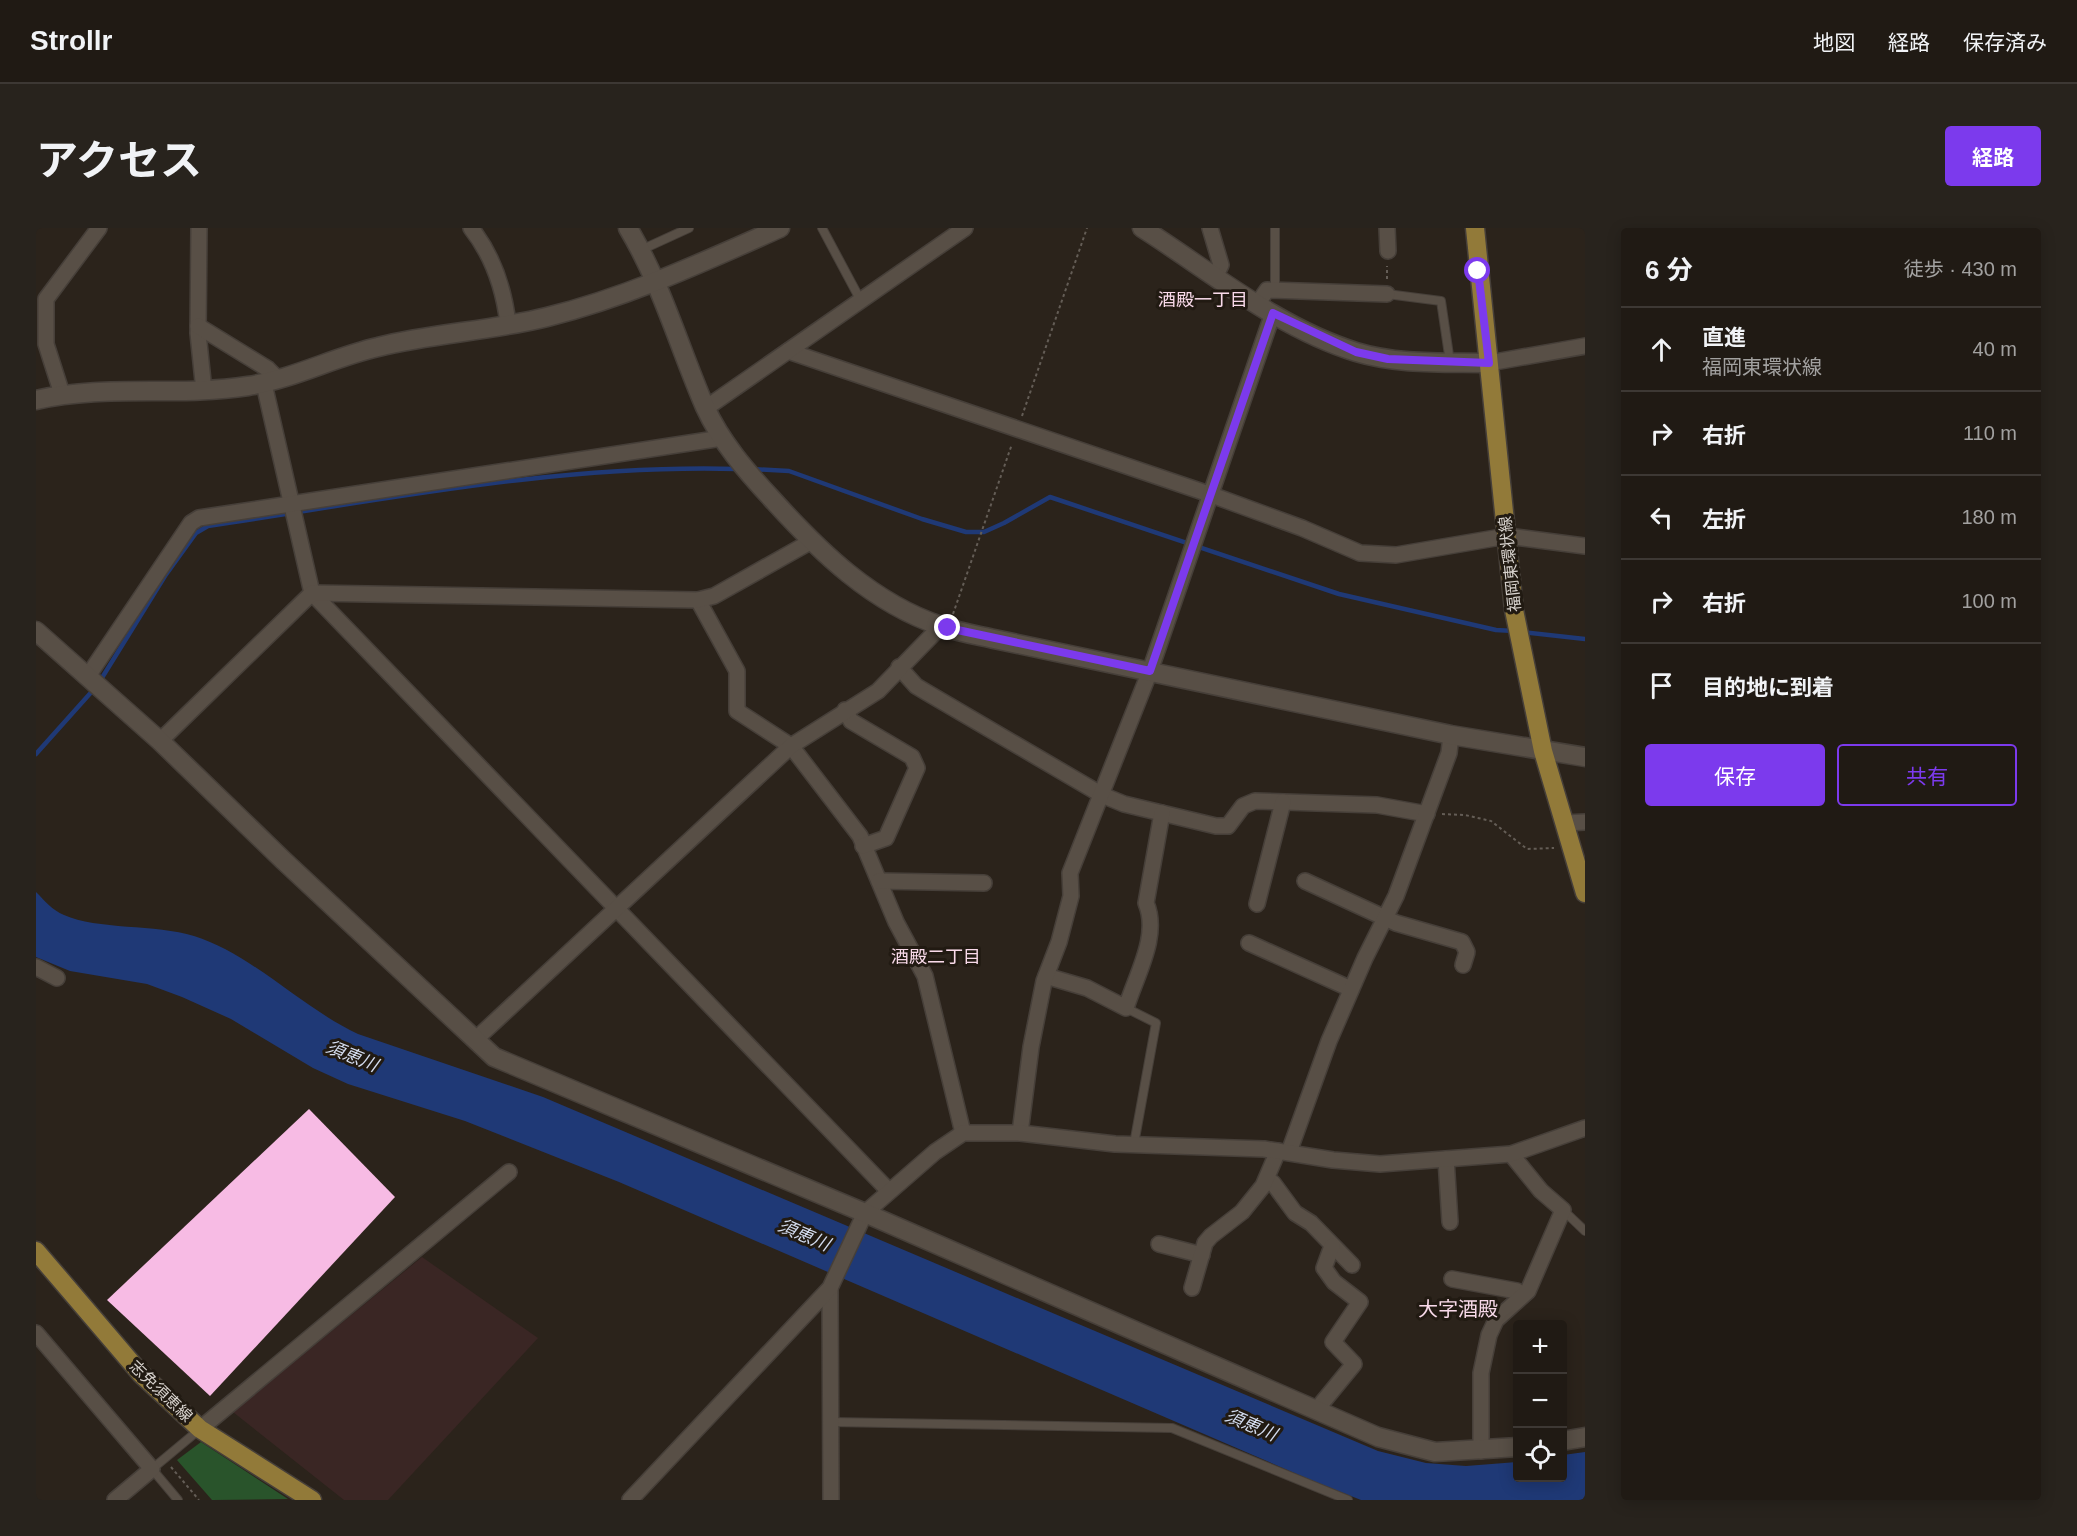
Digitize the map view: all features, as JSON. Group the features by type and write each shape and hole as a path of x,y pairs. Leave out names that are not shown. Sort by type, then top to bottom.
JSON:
{"main road":[{"name":"福岡東環状線","path":"1475,228 1514,610 1543,750 1585,893"},
{"name":"志免須恵線","path":"36,1251 141,1374 200,1429 312,1500"}],"street":[{"path":"62,394 46,344 46,298 99,228"},
{"path":"199,228 198,326 204,391"},
{"path":"471,228 482,242 500,279 508,324"},
{"path":"628,228 657,282 706,408 722,438 743,468 810,542 853,578 880,596 944,627 1451,735 1585,757"},
{"path":"36,400 62,394 120,390 204,391 271,382 379,346 545,318 594,304 657,282 780,228"},
{"path":"706,408 965,228"},
{"path":"1142,228 1266,308 1356,352 1388,359 1489,363 1585,346"},
{"path":"1210,228 1221,265 1215,275"},
{"path":"1387,228 1388,251"},
{"path":"1020,1133 1031,1047 1046,976 1059,942 1071,896 1070,873 1150,671 1209,494 1266,308 1266,290 1387,294"},
{"path":"198,326 268,369 290,504 312,593 888,1190"},
{"path":"788,351 1209,494 1302,528 1360,553 1396,555 1507,536 1585,546"},
{"path":"88,676 191,523 199,518 722,438"},
{"path":"160,741 312,593 698,600 714,596 810,542"},
{"path":"698,600 737,671 737,711 791,746 860,836 879,882 925,976 963,1133"},
{"path":"476,1039 791,746 878,691 899,667 944,627"},
{"path":"36,631 106,690 283,860 494,1057 861,1219 1318,1412 1406,1446 1436,1452 1513,1448"},
{"path":"899,667 916,686 1102,795 1124,804 1215,826 1228,826 1243,806 1255,801 1377,805 1427,814"},
{"path":"845,710 851,720 912,757 917,768 886,838 863,846"},
{"path":"1192,1288 1202,1255 1211,1236 1242,1212 1283,1152 1351,989 1385,918 1427,814 1449,753 1451,735"},
{"path":"1257,904 1283,802"},
{"path":"1046,976 1087,988 1126,1008 1151,929 1151,915 1146,903 1162,813"},
{"path":"1565,823 1585,822"},
{"path":"1305,881 1385,918 1462,942 1467,952 1463,965"},
{"path":"879,882 984,883"},
{"path":"1249,943 1351,989"},
{"path":"36,967 57,978"},
{"path":"630,1500 832,1283 861,1219 888,1190 953,1137 963,1133 1020,1133 1134,1144 1283,1152 1333,1160 1380,1164 1511,1154 1585,1128"},
{"path":"1481,1451 1479,1438 1483,1354 1496,1320 1528,1291 1563,1210 1541,1191 1511,1154"},
{"path":"1446,1159 1450,1222"},
{"path":"200,1429 509,1172"},
{"path":"1266,1180 1273,1183 1295,1213 1311,1223 1352,1265"},
{"path":"1159,1244 1202,1255"},
{"path":"1318,1412 1322,1403 1354,1364 1333,1342 1360,1302 1334,1282 1324,1268 1332,1246"},
{"path":"1452,1279 1517,1291 1523,1295"},
{"path":"831,1500 832,1283"},
{"path":"36,1333 152,1469 115,1500"},
{"path":"1567,1440 1585,1437"}],"lane":[{"path":"641,250 689,228"},
{"path":"822,228 861,301"},
{"path":"1275,228 1275,290"},
{"path":"1387,294 1441,301 1450,362"},
{"path":"1126,1008 1156,1023 1134,1144"},
{"path":"1563,1210 1585,1231"},
{"path":"831,1422 1172,1428 1348,1500"},
{"path":"178,1500 152,1469 200,1429"}],"path":[{"path":"944,627 1017,429 1087,228"},
{"path":"1387,294 1388,251"},
{"path":"1427,814 1465,815 1491,822 1527,849 1571,845"}],"shaded area":[{"path":"422,1257 538,1338 388,1500 344,1500 233,1412"}],"green space":[{"path":"201,1442 288,1499 212,1500 177,1460"}],"water":[{"name":"須恵川","path":"36,892 56,911 78,920 179,932 194,936 236,955 337,1023 358,1034 543,1097 1378,1451 1426,1463 1466,1466 1513,1462 1513,1482 1567,1482 1567,1454 1585,1452 1585,1500 1361,1500 619,1182 465,1121 348,1084 313,1068 231,1019 182,997 147,984 70,971 36,957"}],"building":[{"path":"309,1109 395,1197 210,1396 107,1300"}],"waterway":[{"path":"100,681 165,576 196,533 208,526 405,495 538,478 670,469 737,469"},
{"path":"752,469 789,471 922,519 966,532 984,532 1050,497 1339,594 1496,630 1514,631"},
{"path":"1522,632 1585,639"},
{"path":"36,754 95,688"}],"district":[{"name":"酒殿一丁目","path":"1203,300"},
{"name":"酒殿二丁目","path":"936,957"},
{"name":"大字酒殿","path":"1458,1309"}],"route":[{"path":"948,628 1150,671 1273,313 1317,336 1356,352 1388,359 1489,363 1478,271"}]}
